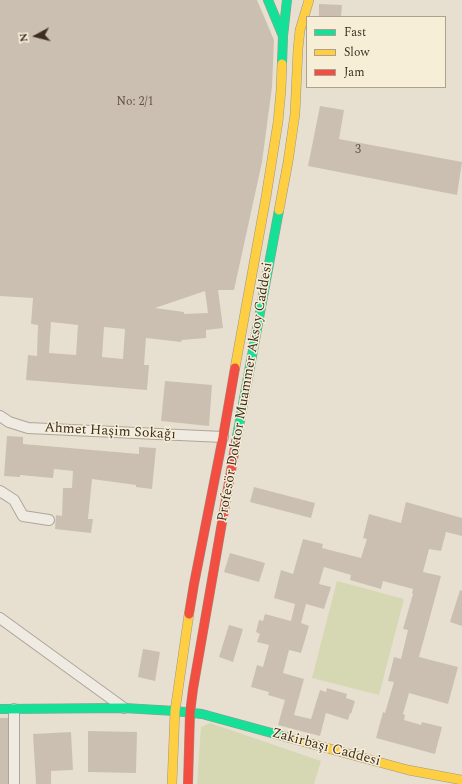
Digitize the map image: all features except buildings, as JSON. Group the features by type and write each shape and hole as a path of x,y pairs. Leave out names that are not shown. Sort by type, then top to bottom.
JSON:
{"main road":[{"path":"268,0 283,36"},
{"name":"Profesör Doktor Muammer Aksoy Caddesi","path":"172,784 175,711 194,584 223,437 278,122 283,36 287,0"},
{"name":"Profesör Doktor Muammer Aksoy Caddesi","path":"188,784 190,713 200,648 288,162 295,114 299,36 309,0"},
{"name":"Zakirbaşı Caddesi","path":"0,708 124,708 202,714 408,770 462,780"}],"street":[{"name":"Ahmet Haşim Sokağı","path":"0,416 9,422 28,428 223,437"},
{"path":"0,491 14,500 23,516 50,520"},
{"path":"0,618 124,708"},
{"path":"14,709 14,784"}],"green space":[{"path":"337,581 404,599 379,695 312,678"},
{"path":"210,723 321,761 314,784 197,784 201,727"}],"traffic: fast":[{"path":"268,0 283,36"},
{"path":"282,64 287,0"},
{"path":"236,442 279,210"},
{"path":"0,709 124,708 175,711 202,714 290,738"}],"traffic: slow":[{"path":"279,210 295,114 300,30 309,0"},
{"path":"235,368 278,122 282,64"},
{"path":"172,784 175,711 189,614"},
{"path":"290,738 408,770 462,780"}],"traffic: jam":[{"path":"189,614 235,368"},
{"path":"188,784 190,713 193,689 236,442"}]}
